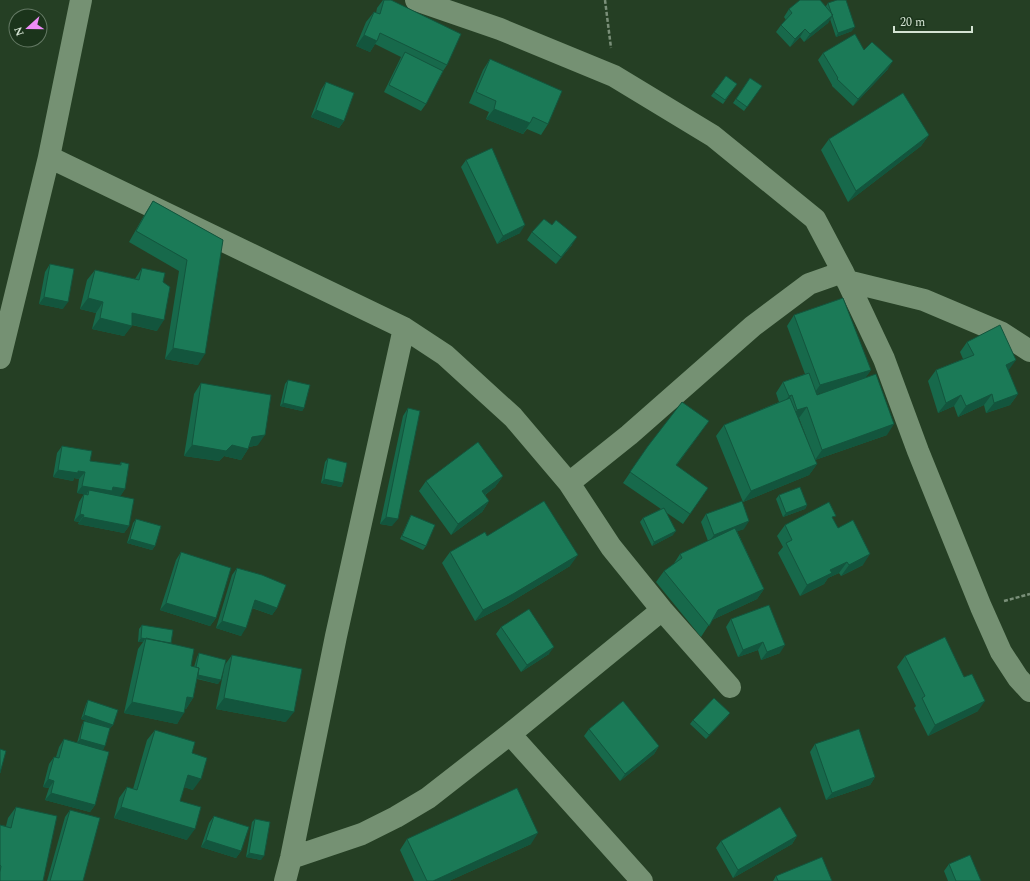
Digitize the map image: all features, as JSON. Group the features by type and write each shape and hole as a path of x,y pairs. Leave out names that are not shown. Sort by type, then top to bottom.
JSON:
{"street":[{"path":"0,358 49,157 80,0"},
{"path":"416,0 500,29 614,76 713,136 815,219 845,276 884,359 935,494 1000,652 1018,678 1030,691"},
{"path":"49,157 404,328 445,355 513,417 569,483 611,547 662,610 730,687"},
{"path":"569,483 629,436 753,326 809,284 845,276 924,300 1002,333 1030,351"},
{"path":"285,881 336,636 404,328"},
{"path":"291,858 362,834 396,817 428,798 510,734 662,610"},
{"path":"510,734 642,881"}],"path":[{"path":"605,0 614,76"}],"building":[{"path":"384,0 391,0 461,34 447,65 380,33 377,41 364,35 374,12 380,14"},
{"path":"800,0 820,0 833,15 810,34 805,29 795,39 781,25 792,13 789,9"},
{"path":"837,0 846,0 855,27 838,33 828,3"},
{"path":"855,34 864,50 872,42 893,61 858,99 837,79 838,78 823,53"},
{"path":"405,52 443,71 426,104 389,85"},
{"path":"490,59 562,91 548,124 533,117 530,123 494,109 496,101 476,92"},
{"path":"726,76 737,84 725,100 714,92"},
{"path":"750,78 762,86 747,107 736,99"},
{"path":"326,82 354,93 344,121 316,110"},
{"path":"903,93 929,135 856,191 829,139"},
{"path":"492,148 525,225 503,236 466,160"},
{"path":"153,201 223,240 205,354 173,348 187,260 136,231"},
{"path":"544,219 552,225 556,220 577,237 561,257 532,232"},
{"path":"50,264 74,269 68,302 44,297"},
{"path":"142,268 165,273 163,282 170,287 164,320 132,313 132,326 100,318 103,302 88,298 95,270 139,280"},
{"path":"843,298 871,370 820,385 794,315"},
{"path":"1000,325 1016,360 1006,365 1018,394 994,403 992,394 966,406 961,395 946,403 936,370 974,355 967,342"},
{"path":"809,373 817,395 876,374 894,424 822,450 807,407 797,410 792,395 789,396 783,382"},
{"path":"288,380 310,385 304,408 283,403"},
{"path":"201,383 271,395 265,435 252,437 248,449 232,445 226,451 192,445"},
{"path":"790,398 817,464 751,491 724,425"},
{"path":"682,402 709,421 676,465 708,488 690,514 630,472"},
{"path":"408,408 420,411 398,519 386,517"},
{"path":"478,442 503,476 482,491 489,501 458,524 426,481"},
{"path":"62,446 92,451 90,461 121,465 121,462 129,464 125,489 113,487 112,491 82,486 85,472 78,471 78,473 58,470"},
{"path":"328,458 347,463 343,483 324,479"},
{"path":"800,487 807,505 786,513 779,495"},
{"path":"89,490 134,499 129,526 83,517 84,515 80,514 84,494 88,495"},
{"path":"544,501 578,555 483,610 450,552 485,532 487,536"},
{"path":"742,501 749,521 714,535 706,514"},
{"path":"829,502 836,516 832,517 838,528 853,520 870,554 849,565 847,562 830,570 832,573 807,585 786,543 792,540 785,525"},
{"path":"664,508 676,531 654,542 643,518"},
{"path":"411,515 435,525 426,546 402,536"},
{"path":"136,519 161,526 155,546 130,539"},
{"path":"735,528 764,589 718,610 709,626 664,571 682,558 680,554"},
{"path":"181,552 231,568 216,618 166,603"},
{"path":"237,568 262,575 286,585 277,608 255,600 246,628 222,621"},
{"path":"769,605 785,645 767,652 763,642 743,650 731,619"},
{"path":"529,609 554,647 527,665 501,627"},
{"path":"142,625 173,630 171,643 141,638"},
{"path":"945,637 964,677 972,674 985,701 935,725 922,698 925,696 905,656"},
{"path":"146,638 194,649 191,666 199,668 193,698 187,697 184,713 132,702"},
{"path":"199,653 226,660 221,680 198,675 199,668 196,667"},
{"path":"232,655 302,669 294,712 224,698"},
{"path":"714,698 730,713 709,735 693,720"},
{"path":"88,700 118,710 113,725 84,715"},
{"path":"623,701 659,746 625,774 589,729"},
{"path":"84,721 110,728 105,746 80,739"},
{"path":"859,729 875,777 832,793 815,744"},
{"path":"155,730 195,742 192,753 207,758 201,779 188,775 180,801 201,807 195,829 121,807 127,787 137,790"},
{"path":"64,739 109,752 95,805 51,793 54,781 48,779 54,757 59,758"},
{"path":"0,749 6,751 0,773"},
{"path":"517,788 538,833 433,881 427,881 407,839"},
{"path":"16,807 57,816 43,881 0,881 0,825 11,828"},
{"path":"780,807 797,836 738,870 721,841"},
{"path":"70,810 100,818 83,881 50,881"},
{"path":"214,816 249,827 241,851 206,840"},
{"path":"255,819 270,822 264,856 249,853"},
{"path":"970,855 981,881 956,881 949,864"},
{"path":"822,857 832,881 778,881 776,876"}]}
